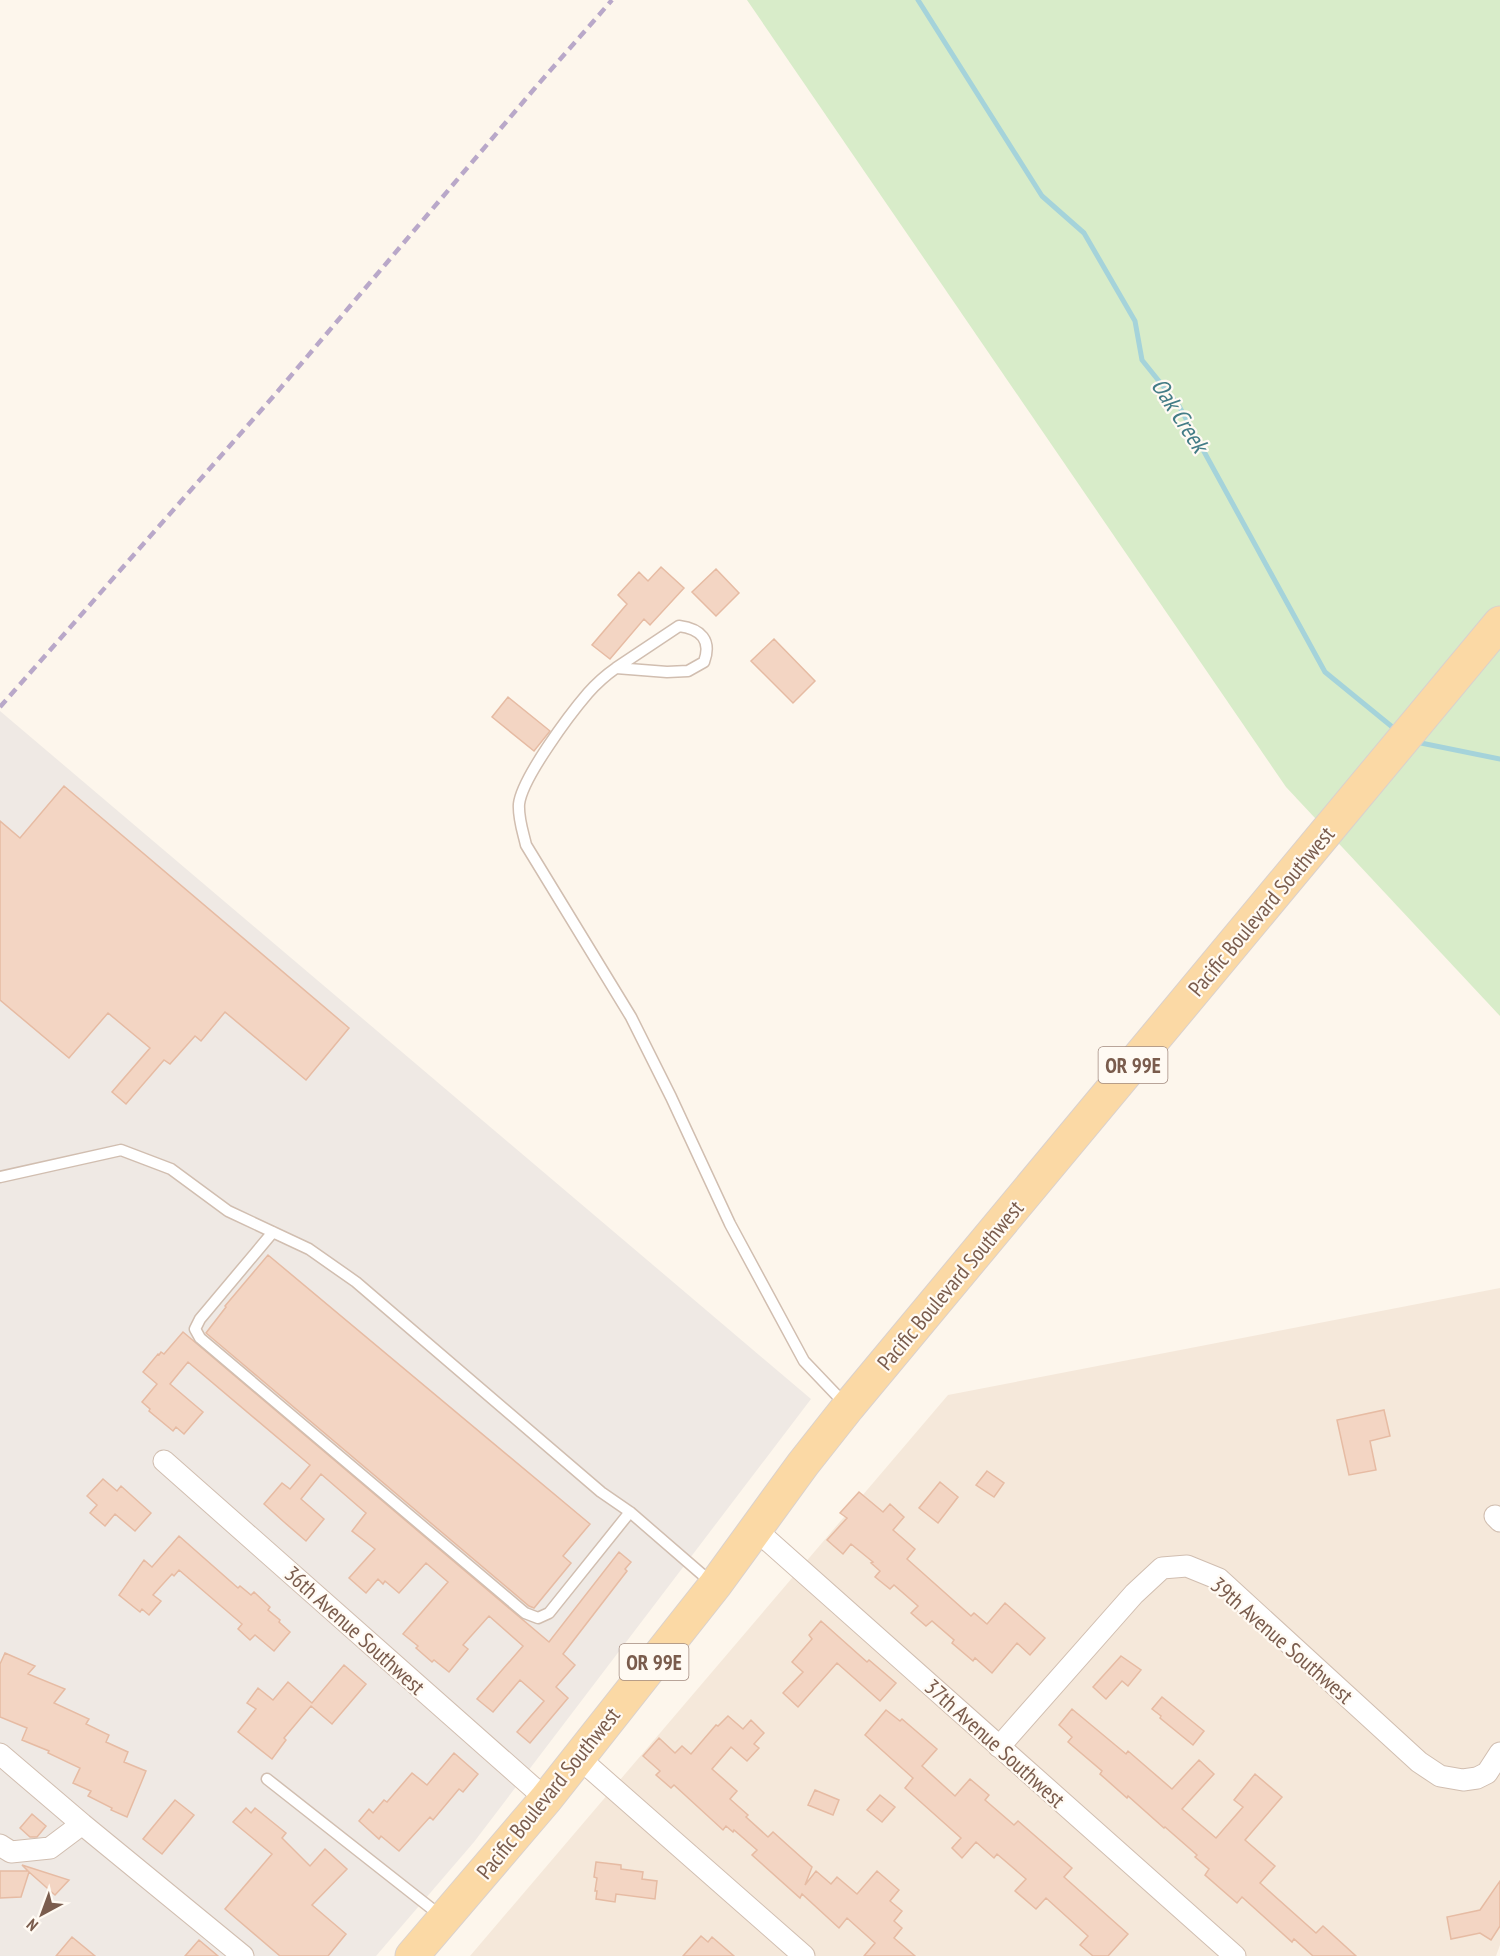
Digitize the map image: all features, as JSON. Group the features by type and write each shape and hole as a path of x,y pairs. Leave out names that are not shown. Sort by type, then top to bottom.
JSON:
{"main road":[{"name":"Pacific Boulevard Southwest","path":"412,1956 579,1758 715,1585 848,1407 1500,623"}],"street":[{"name":"36th Avenue Southwest","path":"164,1461 546,1799"},
{"name":"37th Avenue Southwest","path":"755,1529 1235,1956"},
{"name":"39th Avenue Southwest","path":"999,1747 1134,1594 1162,1568 1187,1566 1219,1579 1419,1762 1440,1776 1463,1780 1477,1778 1487,1773 1500,1753"},
{"path":"0,1754 243,1956"},
{"path":"579,1758 804,1956"},
{"path":"0,1845 11,1852 50,1848 82,1824"}],"lane":[{"path":"616,668 667,672 688,670 704,662 708,650 704,638 691,627 680,626 616,668 589,692 536,765 525,785 519,803 520,824 526,845 630,1017 671,1097 730,1224 804,1361 848,1407"},
{"path":"0,1177 121,1150 171,1169 228,1211 309,1249 356,1282 601,1492 630,1512 715,1585"},
{"path":"273,1232 200,1319 195,1329 200,1338 525,1613 538,1618 549,1613 630,1512"},
{"path":"267,1779 444,1918"}],"shaded area":[{"path":"0,711 811,1399 474,1842 376,1956 0,1956"},
{"path":"1500,1288 1500,1945 1496,1956 470,1956 948,1395"}],"green space":[{"path":"747,0 1500,0 1500,1016 1286,787"}],"building":[{"path":"661,567 684,588 650,625 644,619 610,659 592,645 627,604 618,595 639,572 648,581"},
{"path":"716,569 739,593 716,616 692,592"},
{"path":"774,639 815,681 793,703 751,661"},
{"path":"508,697 550,731 534,751 492,717"},
{"path":"64,786 349,1028 306,1080 225,1012 201,1041 195,1036 170,1064 164,1060 126,1104 112,1092 150,1048 108,1013 69,1058 0,1000 0,821 20,838"},
{"path":"268,1255 590,1524 563,1556 571,1563 534,1608 206,1333 225,1306"},
{"path":"183,1332 549,1642 619,1552 631,1562 625,1569 627,1571 563,1654 575,1665 556,1687 568,1698 530,1743 517,1732 544,1701 520,1680 493,1712 477,1699 523,1646 489,1616 463,1645 468,1649 449,1672 434,1660 432,1662 403,1634 448,1582 426,1563 399,1593 385,1581 383,1584 378,1579 366,1593 349,1578 375,1549 352,1531 366,1513 321,1474 301,1499 324,1519 306,1541 264,1504 282,1483 290,1489 310,1465 188,1362 170,1384 203,1412 184,1434 176,1427 173,1431 149,1411 150,1409 142,1402 157,1384 143,1372 158,1354 161,1352 164,1354"},
{"path":"1384,1410 1390,1436 1370,1441 1376,1470 1349,1475 1337,1420"},
{"path":"987,1471 1004,1483 994,1497 976,1485"},
{"path":"103,1479 117,1491 121,1486 151,1513 135,1531 115,1514 105,1526 90,1513 97,1505 87,1496"},
{"path":"940,1482 958,1497 938,1523 919,1508"},
{"path":"859,1492 883,1512 890,1504 904,1517 893,1530 915,1549 907,1559 971,1616 974,1613 987,1624 1005,1603 1045,1638 1030,1655 1017,1643 992,1673 952,1643 954,1640 932,1621 926,1626 911,1613 918,1606 894,1585 890,1589 875,1577 880,1571 871,1563 873,1562 851,1544 843,1554 827,1540 847,1518 840,1513"},
{"path":"179,1536 238,1588 240,1586 251,1595 254,1592 270,1607 268,1610 290,1632 274,1651 255,1635 250,1640 238,1629 242,1624 179,1570 174,1576 172,1574 153,1595 161,1601 149,1615 142,1609 140,1612 119,1595 144,1560 152,1567"},
{"path":"821,1621 867,1662 869,1660 896,1683 880,1701 837,1663 798,1707 783,1693 803,1672 792,1662 812,1639 809,1635"},
{"path":"5,1653 35,1666 28,1674 65,1689 54,1703 89,1719 86,1724 109,1735 106,1742 128,1752 124,1762 146,1771 127,1817 88,1796 91,1791 73,1783 80,1768 48,1753 49,1751 22,1740 27,1728 0,1717 0,1664"},
{"path":"1121,1656 1141,1670 1128,1686 1122,1681 1106,1699 1093,1687"},
{"path":"344,1665 366,1684 332,1724 311,1706 284,1738 286,1740 272,1759 238,1732 256,1709 247,1703 258,1688 273,1700 288,1682 312,1703"},
{"path":"1162,1697 1204,1731 1193,1745 1152,1709"},
{"path":"1072,1709 1126,1754 1128,1751 1172,1789 1199,1760 1214,1774 1182,1809 1216,1838 1243,1807 1234,1800 1255,1774 1282,1797 1245,1840 1275,1866 1260,1883 1316,1933 1323,1926 1356,1956 1313,1956 1294,1939 1292,1942 1242,1897 1237,1903 1205,1875 1209,1869 1195,1857 1197,1855 1128,1796 1127,1798 1100,1774 1102,1771 1068,1742 1072,1737 1059,1725"},
{"path":"886,1710 900,1721 902,1719 937,1749 922,1766 955,1796 970,1779 989,1795 985,1800 1014,1825 1018,1821 1072,1868 1064,1877 1128,1934 1108,1956 1093,1956 1080,1945 1088,1936 1046,1898 1036,1909 1015,1891 1026,1879 997,1854 994,1858 976,1842 962,1858 952,1848 961,1838 905,1788 913,1778 865,1735"},
{"path":"728,1716 743,1729 751,1720 764,1733 754,1744 759,1748 747,1761 731,1747 712,1769 737,1791 730,1799 768,1837 773,1832 812,1867 805,1885 816,1871 831,1884 837,1877 857,1894 877,1871 899,1890 890,1901 902,1911 894,1921 902,1928 894,1938 915,1956 864,1956 875,1943 847,1918 839,1928 802,1894 800,1898 752,1855 757,1850 734,1830 733,1832 726,1826 723,1830 674,1785 671,1788 656,1775 660,1771 643,1756 659,1738 675,1753 682,1746 691,1754 716,1725 718,1726"},
{"path":"454,1753 478,1774 463,1792 459,1789 433,1820 430,1817 399,1851 381,1836 379,1839 359,1821 369,1809 373,1813 384,1800 387,1802 412,1773 427,1785"},
{"path":"815,1790 839,1800 833,1815 808,1805"},
{"path":"880,1795 895,1807 882,1822 867,1810"},
{"path":"175,1800 194,1815 162,1854 143,1839"},
{"path":"246,1808 251,1813 255,1808 286,1833 282,1838 310,1866 325,1849 347,1869 312,1905 346,1934 328,1956 280,1956 225,1909 272,1854 233,1822"},
{"path":"32,1814 46,1826 37,1837 30,1837 20,1828"},
{"path":"596,1862 621,1865 621,1869 643,1872 642,1879 657,1881 655,1899 616,1894 615,1902 596,1899 597,1878 594,1877"},
{"path":"22,1865 69,1880 55,1895 29,1872 21,1897 0,1898 0,1871 28,1871"},
{"path":"1500,1881 1500,1926 1491,1940 1480,1933 1451,1939 1447,1917 1480,1910"},
{"path":"701,1936 708,1942 712,1937 734,1956 683,1956"},
{"path":"72,1937 95,1956 56,1956"},
{"path":"199,1940 218,1956 185,1956"}],"waterway":[{"name":"Oak Creek","path":"918,0 1042,196 1084,233 1135,321 1142,360 1179,406 1325,672 1396,730"},
{"name":"Oak Creek","path":"1416,742 1500,759"}],"railway":[{"path":"0,707 278,391 612,0"}]}
